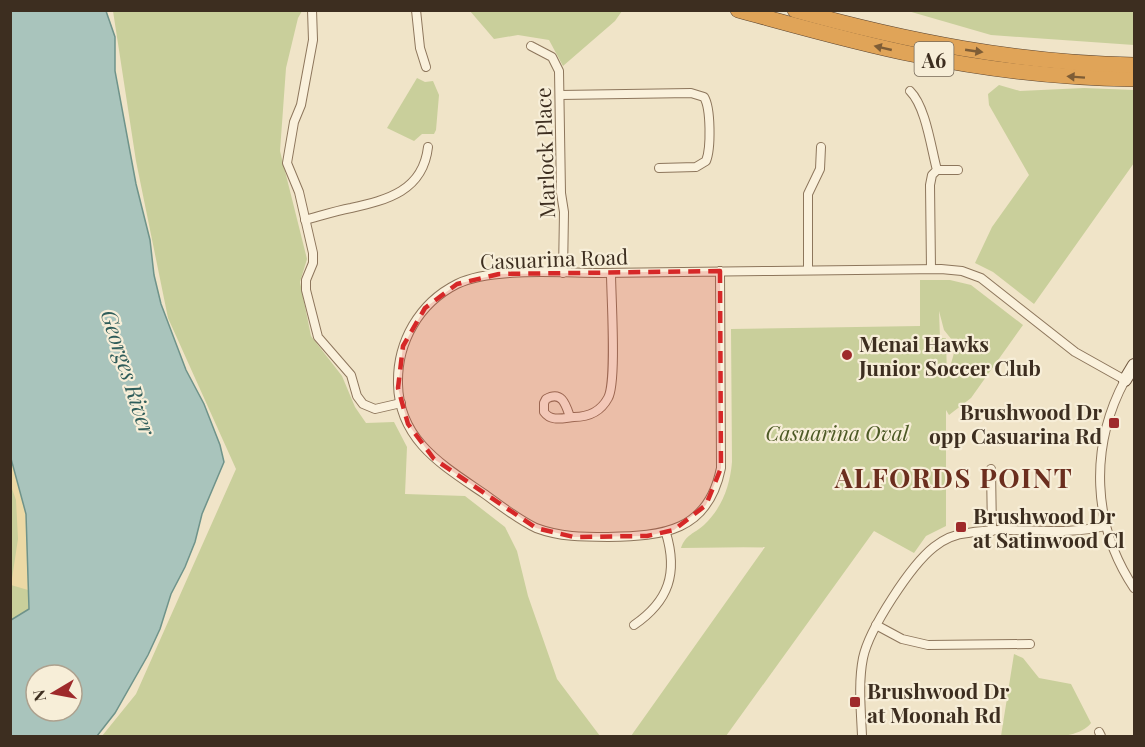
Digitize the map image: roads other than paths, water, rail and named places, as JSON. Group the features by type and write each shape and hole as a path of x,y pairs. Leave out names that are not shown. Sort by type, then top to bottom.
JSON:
{"highway":[{"name":"A6","path":"738,10 858,42 945,61 1033,73 1134,79"},
{"name":"A6","path":"795,10 882,33 965,50 1039,59 1134,64"}],"street":[{"path":"312,10 311,20 314,31 312,48 302,105 294,122 287,158 289,171 297,187 313,258 306,280 306,290 318,337 351,375 357,396 363,404 375,409 400,403"},
{"path":"416,10 420,48 426,67"},
{"name":"Marlock Place","path":"531,46 547,53 556,62 559,72 561,193 564,212 563,273"},
{"path":"910,91 924,121 937,170"},
{"path":"560,95 691,93 704,97 709,109 709,154 706,161 696,167 658,168"},
{"path":"305,220 378,202 399,193 418,176 428,147"},
{"path":"808,270 808,194 820,169 821,147"},
{"path":"931,269 930,185 932,175 937,170 958,171"},
{"name":"Casuarina Road","path":"720,271 722,449 719,479 711,496 687,523 666,533 638,536 574,537 536,528 434,459 413,434 400,403 398,377 403,346 419,316 441,294 457,284 483,276 563,273 611,273 720,271 808,270 962,271 981,278 1075,352 1125,380"},
{"path":"570,417 582,417 595,412 605,403 611,391 611,273"},
{"path":"1134,365 1108,417 1099,478 1106,526 1114,553 1134,588"},
{"path":"991,469 992,531"},
{"path":"861,736 862,668 866,648 876,625 918,564 936,545 960,534 992,531 1081,530 1106,526"},
{"path":"634,625 653,610 669,583 672,559 666,533"},
{"path":"876,625 902,639 928,645 1030,645"}],"water":[{"name":"Georges River","path":"11,10 106,11 115,37 115,71 161,304 186,370 204,404 224,462 202,514 195,542 171,594 160,629 148,655 115,713 97,736 11,736 11,620 29,609 26,514 10,455"}],"place":[{"name":"Menai Hawks Junior Soccer Club","path":"847,355"},
{"name":"Brushwood Dr opp Casuarina Rd","path":"1114,423"},
{"name":"Brushwood Dr at Satinwood Cl","path":"961,527"},
{"name":"Brushwood Dr at Moonah Rd","path":"855,702"}],"district":[{"name":"ALFORDS POINT","path":"954,477"}],"park label":[{"name":"Casuarina Oval","path":"837,432"}]}
